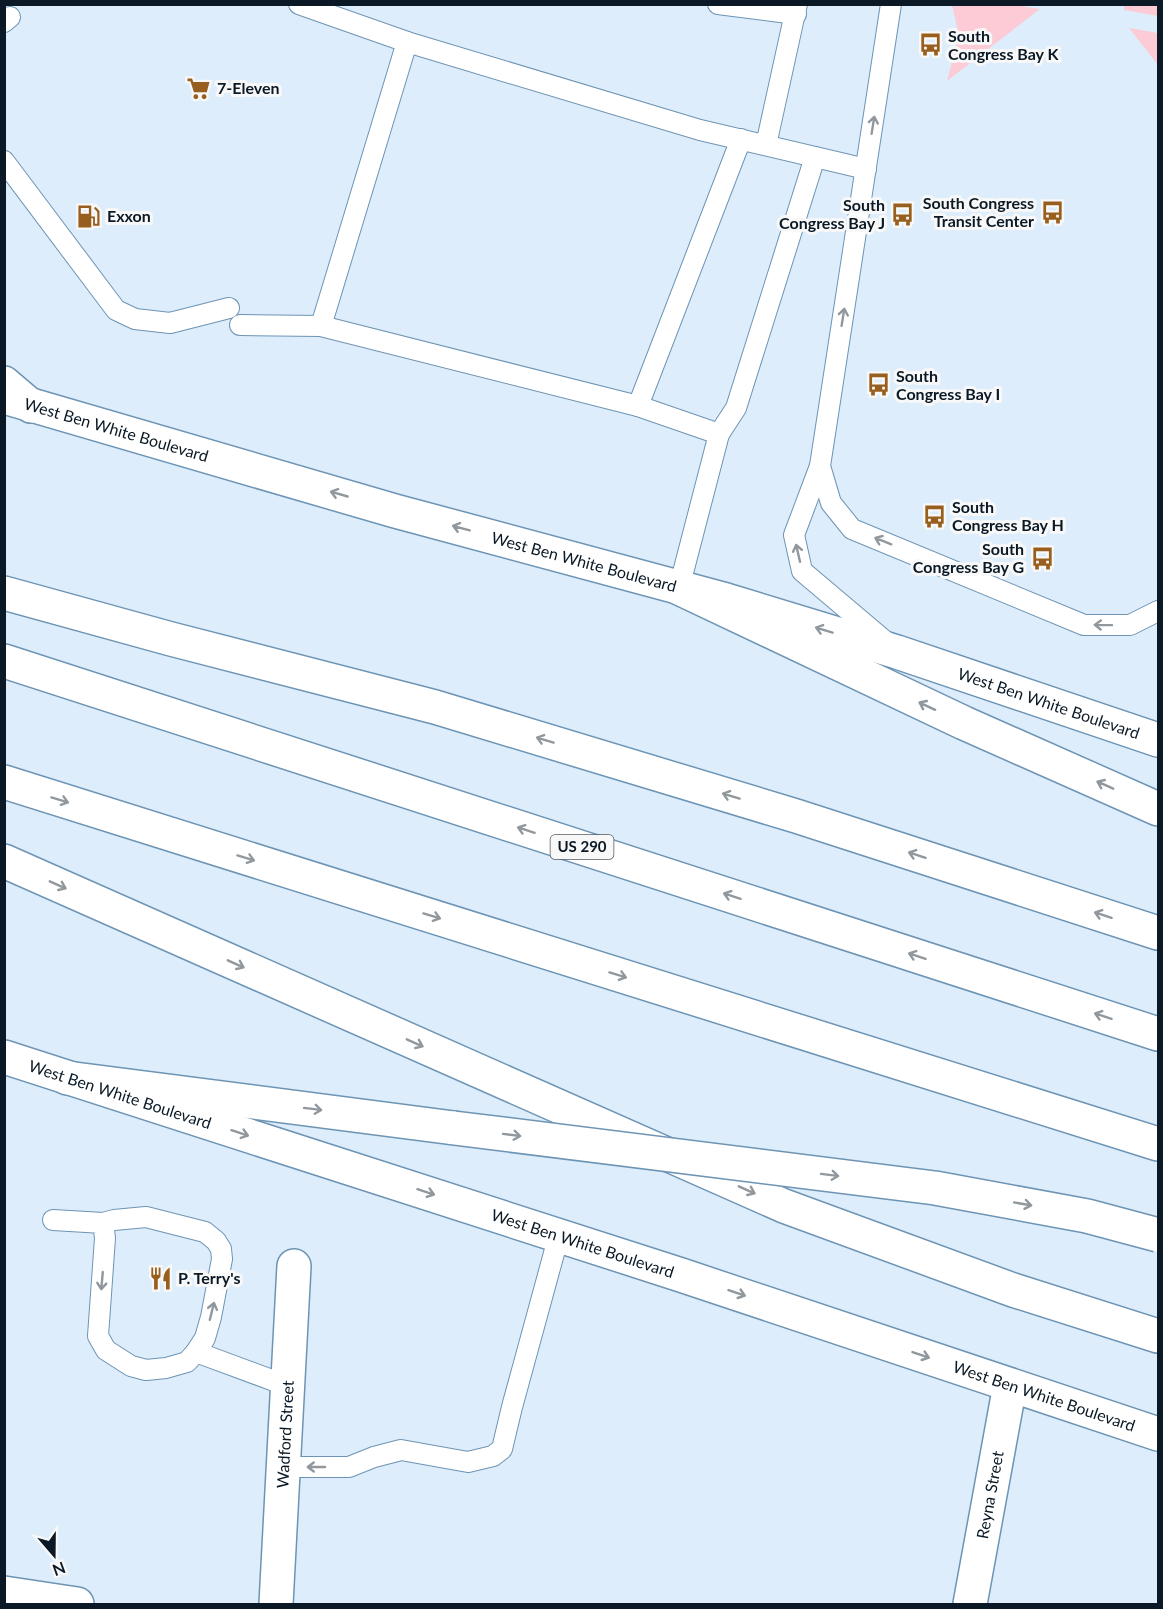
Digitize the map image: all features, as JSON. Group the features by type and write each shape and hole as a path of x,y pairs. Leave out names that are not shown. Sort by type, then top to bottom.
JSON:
{"main road":[{"path":"4,383 13,406"},
{"name":"West Ben White Boulevard","path":"13,406 726,600 897,652 1158,740"},
{"path":"680,588 964,723 1158,809"},
{"path":"4,593 446,710 796,816 1158,933"},
{"name":"US 290","path":"4,661 1158,1034"},
{"path":"4,782 1158,1144"},
{"path":"4,861 784,1206 1013,1290 1158,1336"},
{"name":"West Ben White Boulevard","path":"4,1057 558,1235 1158,1434"},
{"path":"67,1077 935,1188 1087,1216 1158,1235"},
{"name":"Wadford Street","path":"276,1605 294,1266"},
{"name":"Reyna Street","path":"970,1605 1010,1385"},
{"path":"5,1594 77,1605"}],"lane":[{"path":"299,4 407,42 700,130 866,169"},
{"path":"718,4 796,9 766,146"},
{"path":"891,4 820,466 794,535 802,571 897,652"},
{"path":"321,326 407,42"},
{"path":"638,406 741,139"},
{"path":"680,588 719,434 736,408 815,157"},
{"path":"4,161 116,310 135,319 170,323 229,308"},
{"path":"240,325 321,326 638,406 719,434"},
{"path":"820,466 831,503 852,529 1084,625 1130,626 1158,611"},
{"path":"53,1220 103,1223 146,1217 205,1232 216,1241 221,1249 222,1259 212,1317 205,1338 187,1362 166,1368 146,1370 131,1366 106,1350 98,1336 105,1238 103,1223"},
{"path":"283,1467 348,1467 401,1450 468,1462 493,1456 502,1449 558,1235"},
{"path":"196,1352 288,1386"}],"shaded area":[{"path":"952,5 1015,5 1040,9 947,81 959,35"},
{"path":"1126,5 1158,5 1158,16 1124,10"},
{"path":"1129,28 1158,33 1158,65"}],"place":[{"name":"South Congress Bay K","path":"930,45"},
{"name":"7-Eleven","path":"199,88"},
{"name":"South Congress Transit Center","path":"1052,212"},
{"name":"South Congress Bay J","path":"903,214"},
{"name":"Exxon","path":"89,216"},
{"name":"South Congress Bay I","path":"878,385"},
{"name":"South Congress Bay H","path":"934,516"},
{"name":"South Congress Bay G","path":"1042,558"},
{"name":"P. Terry's","path":"160,1278"}]}
